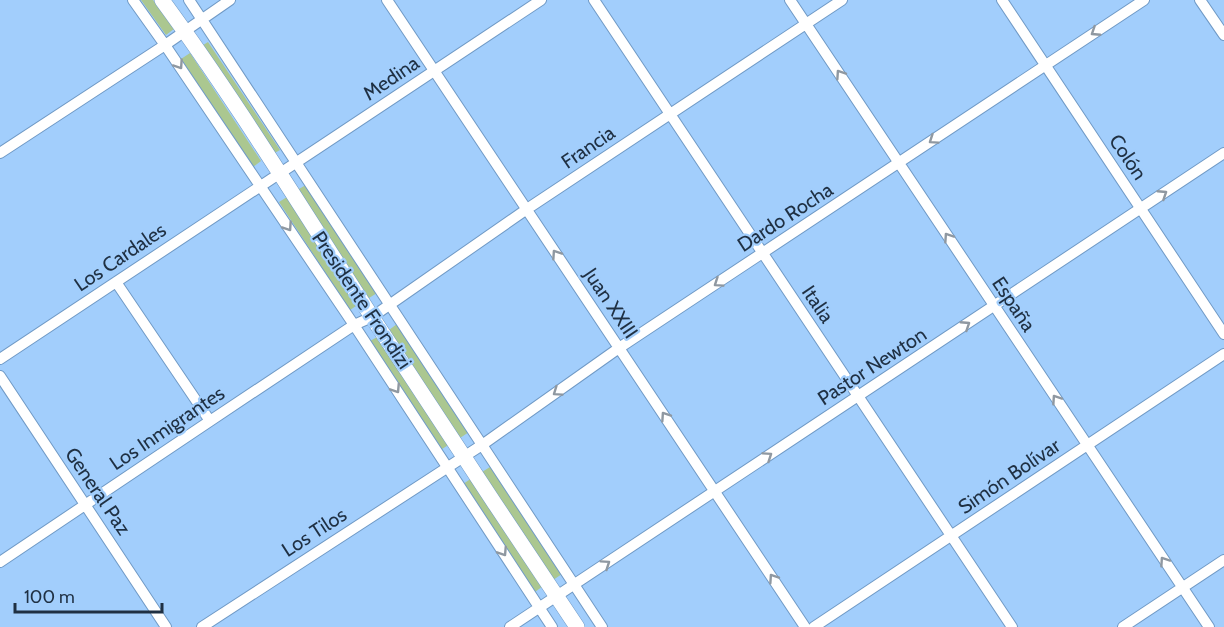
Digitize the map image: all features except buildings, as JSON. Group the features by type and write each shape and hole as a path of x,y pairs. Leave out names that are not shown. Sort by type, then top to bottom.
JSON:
{"main road":[{"name":"Presidente Frondizi","path":"162,0 280,173 372,317 577,627"}],"street":[{"name":"Presidente Frondizi","path":"133,0 354,325 552,627"},
{"name":"Presidente Frondizi","path":"189,0 602,627"},
{"path":"0,153 230,0"},
{"name":"Juan XXIII","path":"387,0 805,627"},
{"name":"Medina","path":"261,186 541,0"},
{"name":"Italia","path":"594,0 1012,627"},
{"name":"España","path":"790,0 1209,627"},
{"name":"Francia","path":"354,325 372,317 527,209 842,0"},
{"name":"Colón","path":"1002,0 1224,334"},
{"name":"Dardo Rocha","path":"447,467 482,445 619,348 1144,0"},
{"path":"1200,0 1224,35"},
{"name":"Pastor Newton","path":"510,627 1224,153"},
{"name":"Los Cardales","path":"0,359 261,186"},
{"path":"116,282 210,421"},
{"name":"Los Inmigrantes","path":"0,562 354,325"},
{"name":"Simón Bolívar","path":"814,627 1224,354"},
{"name":"General Paz","path":"0,376 166,627"},
{"name":"Los Tilos","path":"202,627 447,467"},
{"path":"1123,627 1224,560"}],"green space":[{"path":"141,0 153,0 174,29 166,35"},
{"path":"208,42 280,150 271,155 200,47"},
{"path":"190,53 261,161 253,167 181,59"},
{"path":"306,185 377,293 369,298 297,190"},
{"path":"287,197 359,304 350,310 279,202"},
{"path":"397,324 469,432 460,438 389,330"},
{"path":"379,336 450,444 442,449 370,341"},
{"path":"490,467 562,574 553,580 482,472"},
{"path":"472,478 543,586 535,592 463,484"}]}
